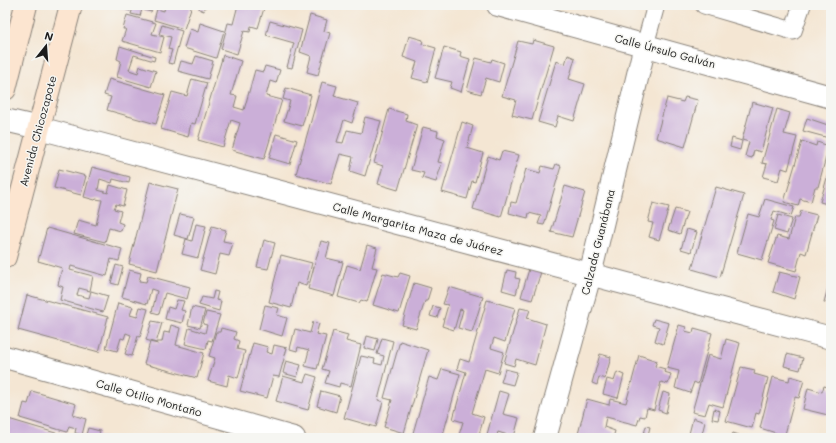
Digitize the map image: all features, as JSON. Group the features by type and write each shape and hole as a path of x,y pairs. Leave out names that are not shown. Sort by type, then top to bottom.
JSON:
{"main road":[{"path":"5,89 26,5"},
{"name":"Avenida Chicozapote","path":"5,257 71,5"}],"street":[{"name":"Calle Úrsulo Galván","path":"498,5 525,9 645,45 831,97"},
{"name":"Calzada Guanábana","path":"545,438 590,275 645,45"},
{"name":"Calle Margarita Maza de Juárez","path":"5,120 831,338"},
{"name":"Calle Otilio Montaño","path":"5,357 294,438"}],"lane":[{"path":"645,45 656,5"},
{"path":"704,5 793,31 802,5"}],"building":[{"path":"112,5 132,5 130,11"},
{"path":"134,5 143,6 140,16 131,14"},
{"path":"145,5 160,5 159,8 153,6 151,12 144,10"},
{"path":"165,5 192,5 184,29 154,20 157,9 164,11"},
{"path":"200,5 206,5 204,11 199,9"},
{"path":"238,5 265,5 258,28 251,26 250,32 244,31 237,54 221,49 228,23 233,24"},
{"path":"127,15 156,23 152,34 164,37 160,52 122,41 126,29 123,29"},
{"path":"310,15 327,20 324,31 330,33 318,75 307,72 311,56 300,52"},
{"path":"270,21 302,30 292,68 287,67 294,43 266,35"},
{"path":"200,23 224,31 216,58 184,48 190,29 198,32"},
{"path":"162,25 182,31 173,64 168,63 172,50 168,49 171,37 159,34"},
{"path":"409,36 423,40 422,44 436,48 427,82 412,78 417,62 403,57"},
{"path":"533,40 554,46 532,120 512,115 516,100 502,96 518,41 532,44"},
{"path":"120,46 155,57 154,61 134,55 129,70 138,73 140,66 156,71 151,87 117,77 121,61 117,59"},
{"path":"444,47 461,52 460,56 470,59 461,92 450,88 452,82 435,78"},
{"path":"223,55 241,61 231,95 237,96 234,107 244,110 255,70 263,72 265,66 280,70 276,83 270,81 266,96 282,100 264,159 232,150 240,123 231,120 223,147 198,140"},
{"path":"568,55 575,58 569,79 585,84 574,121 558,116 555,127 538,122 556,61 565,64"},
{"path":"196,56 213,61 208,79 178,71 181,61 193,64"},
{"path":"476,58 491,62 492,59 504,63 499,82 486,78 481,94 467,90"},
{"path":"109,79 165,95 156,124 107,110 111,97 104,95"},
{"path":"192,79 207,83 195,124 191,123 188,137 161,129 172,92 187,96"},
{"path":"322,82 337,86 334,96 358,103 352,123 344,120 337,142 343,143 347,130 361,133 365,117 381,121 365,176 350,171 353,157 340,154 331,184 296,174"},
{"path":"286,88 311,95 302,126 284,121 290,101 283,99"},
{"path":"685,97 698,100 685,147 656,138 667,98 683,102"},
{"path":"752,102 773,108 761,152 754,150 752,158 745,156 749,142 742,140"},
{"path":"389,109 407,114 406,121 417,125 398,190 378,184 383,166 374,163"},
{"path":"777,109 790,113 784,134 797,137 788,170 782,168 778,181 763,177 767,164 762,163"},
{"path":"807,118 831,126 829,138 803,131"},
{"path":"462,122 473,126 467,148 483,153 475,182 472,181 467,199 442,192"},
{"path":"423,127 438,131 437,136 445,139 438,162 442,163 436,182 422,178 424,173 411,170"},
{"path":"276,134 297,140 290,164 269,158"},
{"path":"732,138 742,141 740,150 730,147"},
{"path":"802,141 816,146 817,142 829,146 818,187 815,187 811,202 800,199 798,206 784,202"},
{"path":"502,151 519,155 501,217 473,209 488,156 499,160"},
{"path":"556,164 561,166 544,225 538,224 541,216 529,213 528,218 509,213 511,202 516,203 526,169 540,173 542,166 554,169"},
{"path":"831,164 831,205 820,202"},
{"path":"92,167 130,177 129,183 113,179 112,183 100,179 98,190 108,193 110,185 127,190 123,206 116,204 114,209 121,211 118,222 123,224 121,231 109,228 105,242 74,234 78,220 96,225 102,200 84,197"},
{"path":"59,169 86,176 81,195 54,188"},
{"path":"150,182 178,189 157,271 129,264"},
{"path":"565,186 585,192 572,237 551,232"},
{"path":"716,187 744,195 720,277 692,269"},
{"path":"765,199 794,207 791,216 774,211 771,220 774,221 762,260 737,253 748,214 759,217"},
{"path":"653,203 669,207 659,240 649,237 653,223 648,222"},
{"path":"675,209 687,212 680,234 668,230"},
{"path":"801,211 817,215 806,254 801,252 796,271 768,263 777,236 789,239 795,217 799,217"},
{"path":"180,214 194,217 188,239 174,235"},
{"path":"778,215 792,219 787,234 774,230"},
{"path":"196,224 206,226 198,258 182,254 186,239 192,241"},
{"path":"212,226 226,230 223,241 233,243 229,256 220,254 215,274 200,270"},
{"path":"47,228 122,249 119,261 111,259 107,276 71,266 70,270 93,276 90,291 79,288 77,295 89,298 91,291 108,296 103,312 60,300 63,287 58,285 62,268 38,261"},
{"path":"687,229 697,232 691,252 681,249"},
{"path":"264,240 275,243 268,269 257,267"},
{"path":"321,241 330,243 326,258 343,262 334,296 308,289"},
{"path":"367,245 377,248 372,267 377,268 367,302 361,300 359,303 338,297 347,265 360,269"},
{"path":"281,255 312,263 306,286 297,283 291,308 269,302"},
{"path":"116,265 123,267 118,285 111,283"},
{"path":"529,269 541,272 532,300 521,297"},
{"path":"129,270 141,273 139,281 146,282 148,276 190,287 187,299 165,293 159,314 152,312 157,291 151,289 147,304 122,297"},
{"path":"507,270 516,272 515,278 520,279 516,294 502,290"},
{"path":"779,272 800,277 794,299 773,292"},
{"path":"383,273 398,277 400,273 410,276 399,313 373,305"},
{"path":"414,283 431,288 416,329 402,325"},
{"path":"829,284 831,284 831,299 829,303 824,302"},
{"path":"449,287 483,297 472,332 458,328 463,310 460,309 454,330 442,326 448,305 443,304"},
{"path":"214,291 218,292 216,300 221,301 219,311 199,305 202,297 212,299"},
{"path":"27,295 108,317 99,352 18,330"},
{"path":"177,300 184,301 181,310 185,311 182,323 165,319 168,307 174,309"},
{"path":"487,300 515,308 505,342 494,338 491,348 504,352 498,373 485,369 472,413 484,417 478,438 458,438 463,422 453,419 466,372 457,369 460,359 469,362"},
{"path":"118,303 133,307 130,315 137,317 140,307 148,309 140,337 138,336 132,356 125,354 131,335 126,333 124,339 121,338 117,351 106,348"},
{"path":"265,305 279,308 277,315 287,318 282,336 259,329"},
{"path":"433,306 440,308 437,318 430,316"},
{"path":"192,307 205,310 200,328 188,325"},
{"path":"520,308 530,310 527,318 546,324 535,365 516,359 514,366 504,363"},
{"path":"206,312 220,315 212,341 208,340 206,349 185,344 189,328 205,333 207,325 203,324"},
{"path":"654,319 669,323 663,344 655,341 659,327 652,325"},
{"path":"152,321 162,323 156,343 146,340"},
{"path":"313,322 319,324 316,334 326,336 317,369 305,366 309,350 298,347 297,351 290,349 295,329 310,333"},
{"path":"171,325 180,328 176,345 204,353 197,378 144,364 150,342 158,344 157,342 162,342 164,332 169,333"},
{"path":"679,325 686,327 685,331 693,333 694,328 712,333 698,384 694,382 690,393 675,388 679,371 667,368"},
{"path":"221,328 236,332 234,339 239,341 237,349 245,351 238,378 229,375 227,386 208,381 215,358 209,356 216,332 220,332"},
{"path":"333,331 348,335 346,341 361,345 351,386 340,383 339,387 325,383 329,371 322,369"},
{"path":"367,336 378,339 375,351 364,348"},
{"path":"382,338 393,341 378,400 383,402 376,427 344,418 361,356 375,359 374,363 382,365 384,356 377,354"},
{"path":"726,339 740,343 723,407 709,403 705,415 692,412 708,355 721,359"},
{"path":"400,341 428,350 404,433 384,427 392,400 384,398"},
{"path":"253,343 268,347 266,352 272,354 274,345 287,348 279,377 273,376 267,398 240,391"},
{"path":"600,354 611,357 605,379 599,377 597,385 592,383"},
{"path":"787,354 803,358 800,370 784,366"},
{"path":"639,355 657,361 655,366 665,369 664,372 671,374 668,384 661,382 654,410 647,408 645,417 640,416 637,425 606,417 604,427 615,431 613,438 577,438 587,399 609,405 610,399 626,403"},
{"path":"286,361 301,365 297,377 283,373"},
{"path":"741,367 755,370 754,374 768,378 759,414 756,413 752,428 726,421"},
{"path":"442,369 460,374 442,438 429,438 413,433 429,377 438,380"},
{"path":"505,369 517,372 513,385 501,382"},
{"path":"617,372 624,375 618,398 603,394 607,379 614,381"},
{"path":"307,374 317,377 308,410 276,401 283,376 304,382"},
{"path":"790,376 804,380 799,398 795,397 784,438 775,438 776,433 760,428 773,377 789,381"},
{"path":"824,386 831,388 831,402 828,415 803,409 808,388 822,392"},
{"path":"32,391 76,404 73,415 86,419 82,435 75,433 76,428 69,426 67,432 20,418 24,403 28,404"},
{"path":"321,391 340,396 336,412 317,406"},
{"path":"499,391 509,394 503,414 519,418 514,437 498,432 496,438 486,438"},
{"path":"663,392 670,394 666,413 658,410"},
{"path":"714,409 720,411 718,420 712,419"},
{"path":"5,418 59,434 58,438 5,438"},
{"path":"693,418 705,422 701,438 688,438"},
{"path":"646,426 650,427 648,435 644,434"},
{"path":"88,428 100,431 99,436 106,438 85,438"},
{"path":"733,433 739,435 738,438 731,438"}]}
